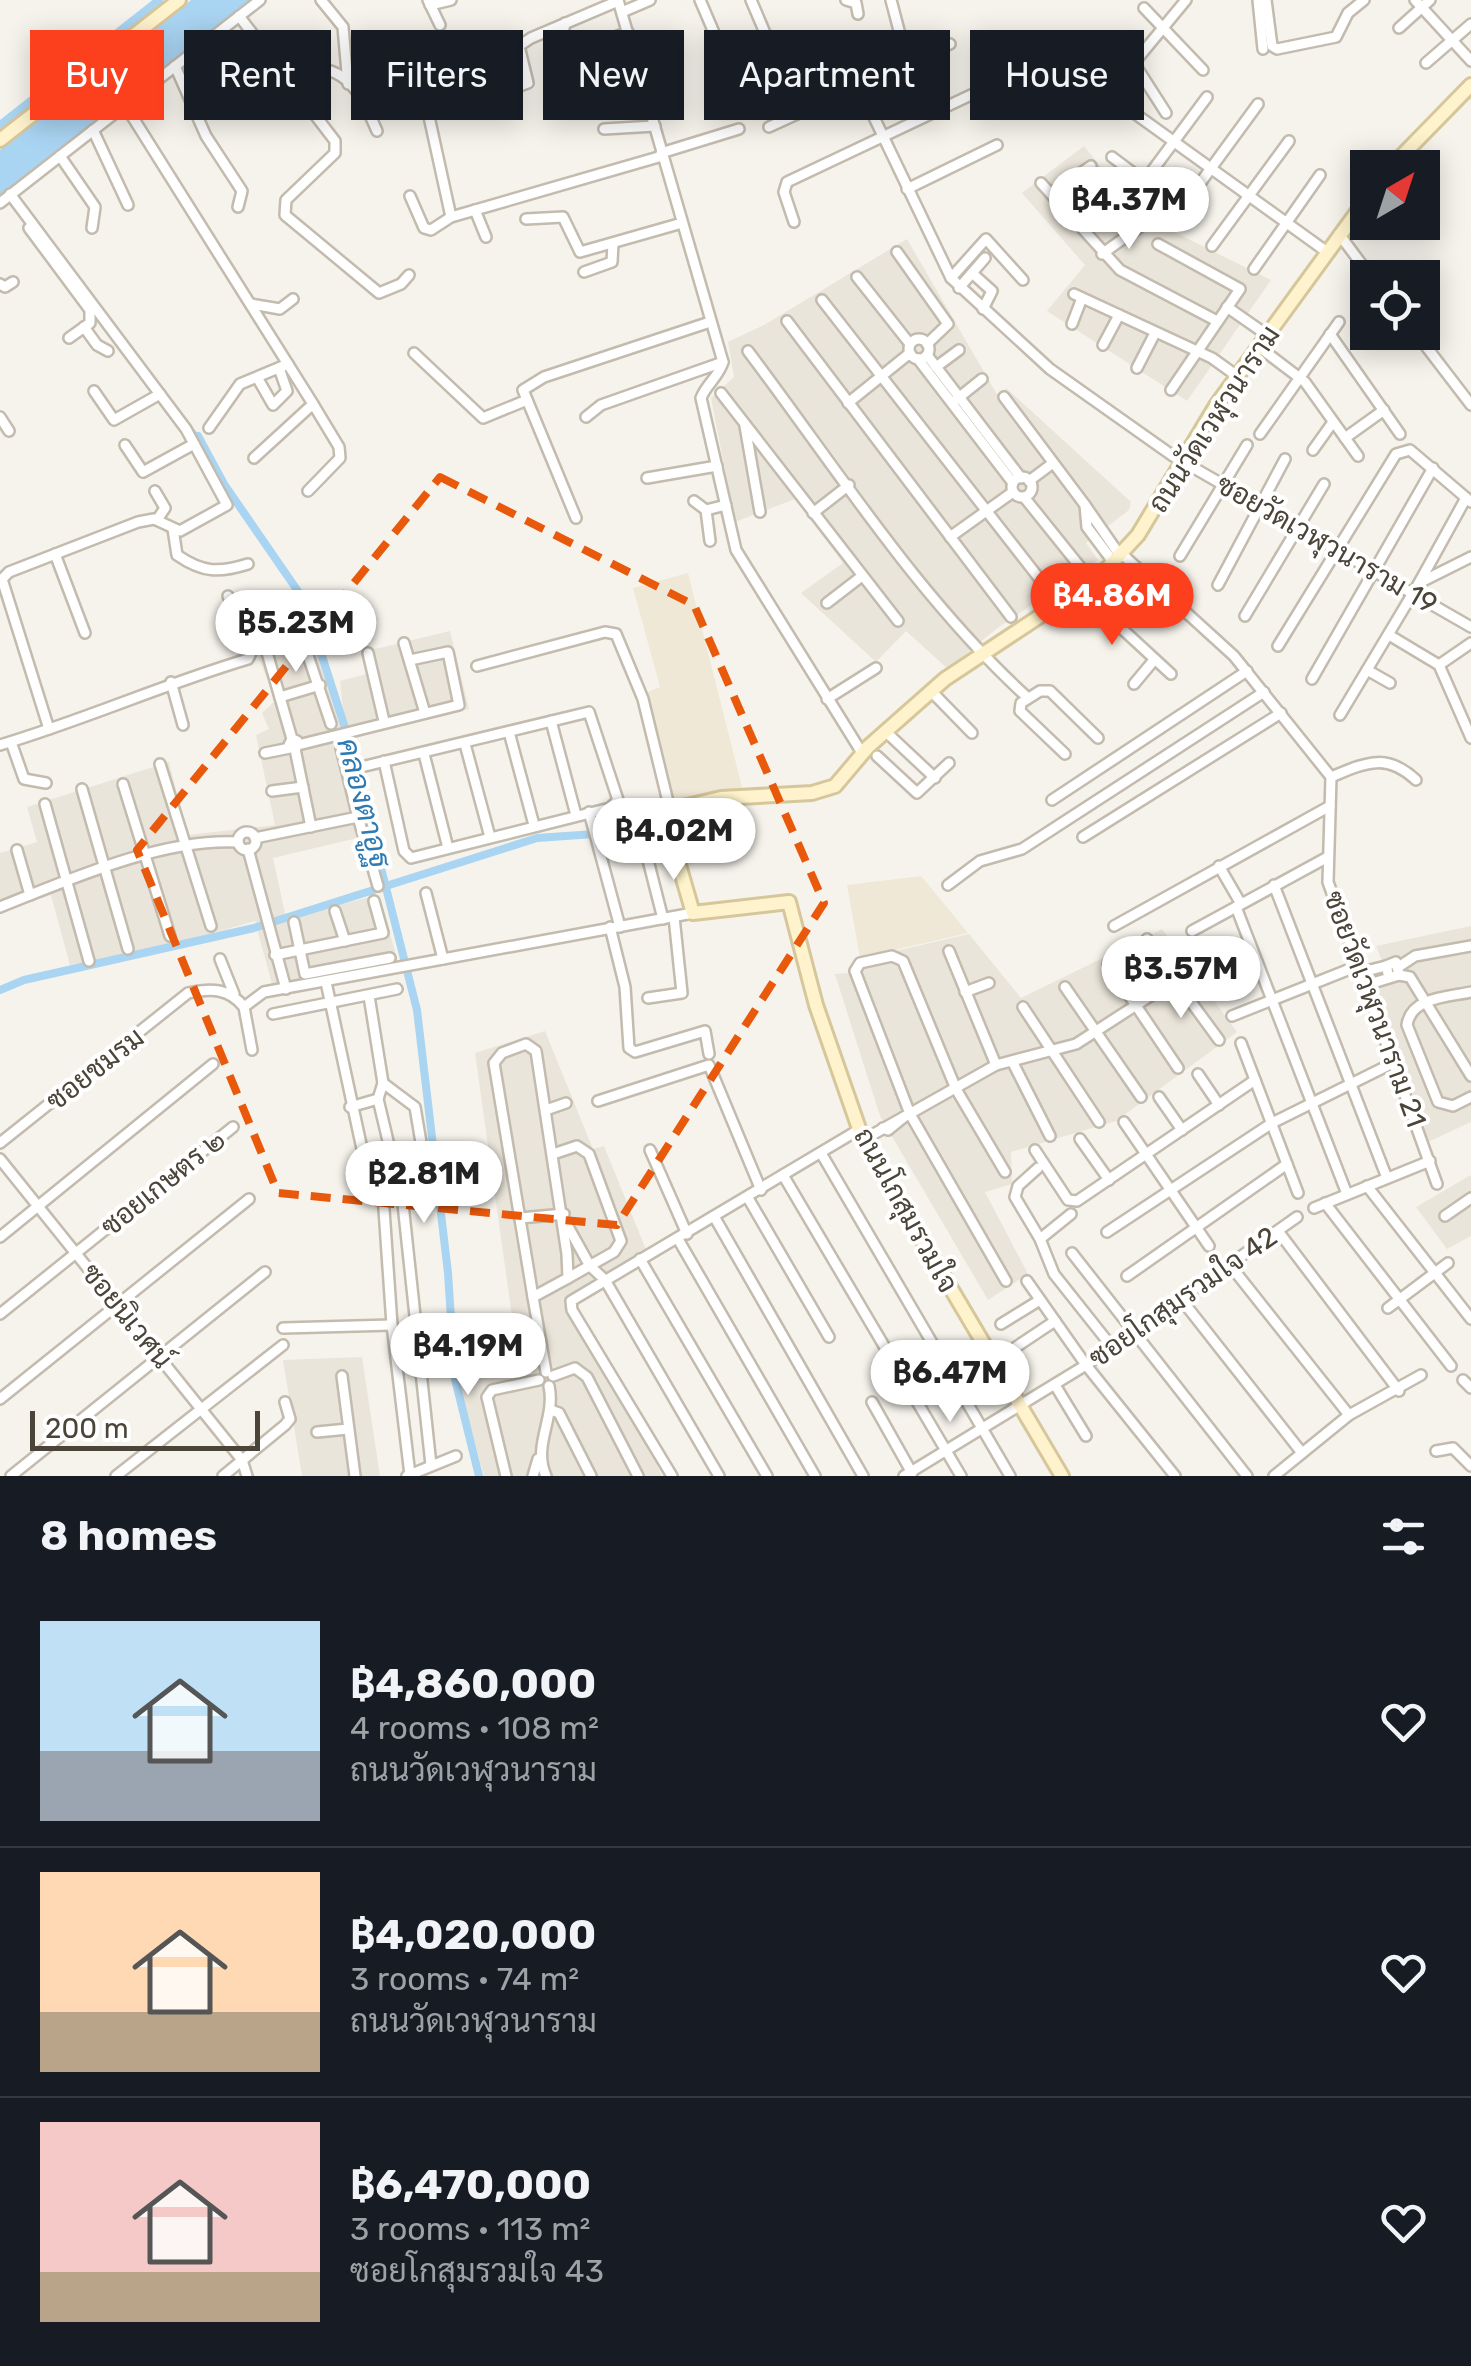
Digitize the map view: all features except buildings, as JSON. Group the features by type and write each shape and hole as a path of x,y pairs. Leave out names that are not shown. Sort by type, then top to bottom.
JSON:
{"street":[{"path":"0,140 179,0"},
{"path":"164,75 260,0"},
{"path":"321,0 344,27 348,83"},
{"path":"440,25 429,3 451,0"},
{"path":"523,44 618,0 627,30"},
{"path":"622,12 650,0"},
{"path":"700,0 713,30"},
{"path":"751,0 764,30"},
{"path":"891,0 900,30"},
{"path":"1144,51 1186,0"},
{"path":"1262,0 1272,46 1277,49 1336,37 1348,13 1364,0"},
{"path":"1262,0 1263,49"},
{"path":"856,1 858,14"},
{"path":"1399,28 1422,2 1471,61"},
{"path":"1144,8 1203,70"},
{"path":"239,16 250,30"},
{"path":"563,30 565,22"},
{"path":"1426,63 1471,24"},
{"path":"523,62 528,83 523,88"},
{"path":"175,66 206,136 242,191 238,206"},
{"path":"331,68 360,94 377,131"},
{"path":"1144,79 1166,113"},
{"path":"1407,150 1471,84"},
{"path":"794,222 784,192 787,182 970,95"},
{"path":"1132,198 1207,98"},
{"path":"1171,223 1258,104"},
{"path":"6,198 106,120"},
{"path":"134,120 251,304 284,366 339,447 340,458 308,491"},
{"path":"319,120 335,141 336,153 286,200 285,215 378,293 401,284 409,274"},
{"path":"430,120 451,217"},
{"path":"652,120 723,362 718,377 706,386 701,398 736,550 862,754"},
{"path":"769,127 784,120"},
{"name":"ซอยวัดเวฬุวนาราม 19","path":"875,120 951,278 1068,383 1222,486 1471,627"},
{"path":"1144,120 1327,252"},
{"path":"604,129 654,126"},
{"path":"410,196 424,228 431,230 451,217 739,129"},
{"path":"93,130 128,204"},
{"path":"1212,246 1289,141"},
{"path":"907,189 997,146"},
{"path":"60,156 95,207 92,228"},
{"path":"1112,157 1144,181"},
{"path":"1051,194 1091,166"},
{"path":"1254,269 1320,175"},
{"path":"1041,183 1120,270 1217,321"},
{"path":"1075,223 1117,193"},
{"path":"6,198 90,310 92,318 69,338"},
{"path":"6,198 160,394 194,444 227,505 180,532 157,520 138,522 2,579 49,729"},
{"path":"475,210 486,237"},
{"path":"526,218 564,218 580,252 682,224"},
{"name":"ถนนวัดเวฬุวนาราม","path":"670,810 740,796 826,791 842,780 885,731 931,691 980,654 1081,591 1120,558 1237,376 1350,220"},
{"path":"1102,254 1144,223"},
{"path":"1340,234 1359,260"},
{"path":"951,278 990,239 1023,280"},
{"path":"584,272 612,262 612,243"},
{"path":"1158,244 1240,289 1171,390"},
{"path":"848,403 948,324 897,252"},
{"path":"959,288 985,258"},
{"path":"972,273 992,291 983,309"},
{"path":"857,277 1082,568"},
{"path":"0,284 5,287 14,282"},
{"path":"1072,324 1078,296 1212,358 1237,376"},
{"path":"251,304 280,309 293,299"},
{"path":"822,300 1049,591"},
{"path":"1228,308 1300,376 1358,456"},
{"path":"1103,345 1119,315"},
{"path":"787,321 1010,617"},
{"path":"576,518 523,390 544,377 710,322"},
{"path":"1260,434 1339,322"},
{"path":"84,327 96,345 108,352"},
{"path":"1136,368 1154,332"},
{"path":"1330,334 1400,434"},
{"path":"1202,342 1211,350 1212,358"},
{"path":"936,367 959,350"},
{"path":"1429,350 1471,405"},
{"path":"748,351 980,654 1028,698"},
{"path":"918,351 936,367 956,401"},
{"path":"414,353 483,418 526,400"},
{"path":"586,417 601,405 723,362"},
{"path":"209,428 240,384 284,366"},
{"path":"258,379 272,405 287,391 284,366"},
{"path":"956,401 982,379"},
{"path":"94,391 114,420 160,394"},
{"path":"721,393 898,621"},
{"path":"1004,397 1120,558 1246,671 1331,777 1360,765 1389,762 1399,764 1416,780"},
{"path":"254,458 313,404"},
{"path":"1345,438 1384,410"},
{"path":"0,418 9,431"},
{"path":"1312,450 1334,422"},
{"path":"744,424 760,512"},
{"path":"125,446 143,472 194,444"},
{"path":"1180,556 1247,445"},
{"path":"1278,646 1396,454 1410,450 1468,500 1340,715"},
{"path":"1218,585 1286,459"},
{"path":"950,537 1019,483 1053,463"},
{"path":"647,478 717,466"},
{"path":"1312,678 1376,573 1433,468"},
{"path":"1019,483 1031,490 1024,497"},
{"path":"1246,616 1324,484"},
{"path":"814,513 849,485"},
{"path":"154,491 165,508 157,520"},
{"path":"694,502 706,510 726,505"},
{"path":"706,510 710,540"},
{"path":"173,528 172,544 188,562 216,574 248,564"},
{"path":"55,554 85,633"},
{"path":"1419,583 1471,558"},
{"path":"827,603 862,576"},
{"path":"1081,591 1171,674"},
{"path":"46,783 24,779 6,743 170,682 248,658 252,652 228,596"},
{"path":"246,634 299,604"},
{"path":"1458,618 1471,612"},
{"path":"294,614 334,728"},
{"path":"244,1007 264,992 692,913 670,834 670,810 643,699 616,634 605,632 477,666"},
{"path":"1389,636 1439,665 1471,738"},
{"path":"404,643 425,713"},
{"path":"1439,665 1470,647"},
{"path":"266,649 294,745 311,827"},
{"path":"265,753 334,728 349,729 459,705 450,655 444,651 410,660"},
{"path":"368,652 384,721"},
{"path":"1134,684 1154,660"},
{"path":"827,699 876,668"},
{"path":"1367,670 1390,683"},
{"path":"1052,800 1246,671"},
{"path":"170,682 183,724"},
{"path":"280,696 320,685"},
{"path":"931,691 972,733"},
{"path":"1065,754 1020,712 1028,698 1050,692 1098,738"},
{"path":"948,885 980,861 1022,849 1264,692"},
{"path":"361,767 384,761 424,754 465,744 584,712 593,715 618,800 610,808 416,857 406,855 384,761"},
{"path":"1083,837 1281,713"},
{"path":"551,721 576,816"},
{"path":"885,731 934,778"},
{"path":"509,732 534,825"},
{"path":"465,744 490,837"},
{"path":"341,748 378,886"},
{"path":"424,754 448,848"},
{"path":"877,756 917,793 949,763"},
{"path":"160,764 211,926"},
{"name":"ซอยวัดเวฬุวนาราม 21","path":"1331,777 1328,882 1356,970 1437,1184"},
{"path":"123,784 170,936"},
{"path":"272,791 303,787"},
{"path":"82,789 128,949"},
{"path":"46,804 89,961"},
{"path":"1114,926 1330,806"},
{"path":"590,812 625,987 629,1048 636,1052 705,1031 709,1054"},
{"path":"238,842 243,832 255,838 358,817"},
{"path":"248,850 255,838"},
{"path":"0,906 66,880 186,844 238,842 248,850 265,924 286,989"},
{"path":"17,850 30,895"},
{"path":"648,856 669,918 682,1006"},
{"path":"1192,932 1326,858"},
{"path":"1219,866 1238,906 1347,1194"},
{"path":"1274,884 1387,1178"},
{"path":"426,893 443,959"},
{"path":"275,955 384,933 374,901"},
{"name":"ถนนโกสุมรวมใจ","path":"692,913 789,902 816,1004 861,1135 1017,1406 1062,1476"},
{"path":"336,911 345,941"},
{"path":"417,918 431,915"},
{"path":"294,922 305,974 390,958"},
{"path":"1147,939 1218,1040"},
{"path":"1364,986 1415,956 1471,946"},
{"path":"949,951 996,1065"},
{"path":"1004,1172 956,1089 903,961 892,956 860,962 854,971 907,1116 1006,1281"},
{"path":"220,959 234,994 244,1007 252,1050"},
{"path":"1211,980 1257,962"},
{"path":"1108,964 1178,1068"},
{"path":"1232,1016 1356,970 1394,971 1410,977 1427,1000 1471,1076"},
{"path":"672,1476 572,1310 575,1297 821,1153 861,1135 888,1130 996,1065 1054,1052 1096,1032 1174,980"},
{"path":"326,982 367,1172 383,1195 392,1325 409,1475 456,1456"},
{"path":"965,992 989,982"},
{"path":"1065,987 1141,1097"},
{"name":"ซอยชมรม","path":"0,1143 188,993 208,989 234,994"},
{"path":"273,1014 397,989"},
{"path":"1471,992 1427,1000 1410,1014 1407,1026 1438,1102 1454,1106 1471,1097"},
{"path":"648,998 682,993"},
{"path":"369,996 383,1084 378,1099 400,1192 431,1465"},
{"path":"1023,1007 1099,1122"},
{"path":"1241,1043 1298,1192"},
{"path":"533,1476 550,1410 496,1058 532,1046 565,1219 568,1278"},
{"path":"1012,1061 1050,1136"},
{"path":"1107,1232 1173,1192 1272,1123 1392,1063"},
{"path":"0,1236 213,1064"},
{"path":"598,1100 709,1065 761,1190"},
{"path":"1198,1074 1220,1105"},
{"path":"1035,1150 1072,1203 1256,1080"},
{"path":"383,1084 415,1107 425,1166 423,1185 400,1192"},
{"path":"1159,1097 1182,1130"},
{"path":"350,1107 378,1099"},
{"path":"546,1110 566,1104"},
{"path":"1124,1122 1208,1246"},
{"name":"ซอยเกษตร ๒","path":"0,1314 233,1127"},
{"path":"1080,1139 1109,1180"},
{"path":"533,1297 619,1246 619,1234 590,1154 576,1146 553,1154"},
{"path":"650,1150 682,1236 815,1476"},
{"path":"821,1153 1010,1476"},
{"name":"ซอยนิเวศน์","path":"0,1159 242,1460 248,1476"},
{"path":"1314,1208 1430,1161"},
{"path":"1127,1276 1287,1164"},
{"path":"1038,1168 1014,1191 1040,1238 1054,1274 1112,1346"},
{"path":"784,1176 961,1476"},
{"path":"1366,1186 1471,1320"},
{"path":"748,1198 829,1337"},
{"path":"1444,1216 1471,1198"},
{"path":"0,1399 250,1199"},
{"path":"1326,1204 1451,1366"},
{"path":"1040,1238 1071,1214"},
{"name":"ซอยโกสุมรวมใจ 42","path":"909,1475 1086,1365 1297,1217"},
{"path":"520,1218 565,1219"},
{"path":"715,1218 863,1476"},
{"path":"565,1219 719,1476"},
{"path":"1278,1231 1400,1391"},
{"path":"1072,1253 1247,1476"},
{"path":"640,1258 767,1476"},
{"path":"1388,1308 1448,1263"},
{"path":"1230,1265 1349,1415"},
{"path":"11,1476 265,1272"},
{"path":"1027,1281 1086,1365 1175,1476"},
{"path":"1181,1299 1302,1453"},
{"path":"1001,1324 1040,1300"},
{"path":"1016,1347 1055,1321"},
{"path":"284,1328 392,1325"},
{"path":"116,1476 282,1345"},
{"path":"506,1476 488,1392 575,1368 587,1377 638,1476"},
{"path":"1274,1476 1349,1415 1400,1391 1421,1375"},
{"path":"342,1376 354,1476"},
{"path":"1054,1385 1086,1436"},
{"path":"223,1476 290,1419 284,1402"},
{"path":"872,1402 909,1475"},
{"path":"550,1410 559,1413 591,1476"},
{"path":"317,1432 348,1429"},
{"path":"1436,1451 1449,1447 1471,1466"},
{"path":"538,1459 546,1476"}],"highlighted area":[{"path":"440,477 694,605 824,903 617,1225 278,1193 137,850"}],"shaded area":[{"path":"1084,146 1138,214 1271,280 1187,401 1047,311 1085,265 1022,193"},
{"path":"907,239 998,396 1006,388 1131,502 1129,510 1086,543 1098,560 996,629 948,669 906,631 876,662 801,593 843,563 795,499 735,522 711,398 734,377 728,342 764,325"},
{"path":"688,573 742,787 673,803 646,693 660,687 633,588"},
{"path":"301,605 317,639 339,720 344,718 340,681 367,674 363,652 450,631 469,709 343,737 366,836 273,858 286,918 379,895 398,962 273,988 255,921 154,950 70,965 50,892 0,907 0,853 37,842 27,807 169,762 187,835 275,825 256,735 269,729 262,713 276,700 256,652 283,638 277,620"},
{"path":"921,876 968,933 860,958 847,885"},
{"path":"1471,926 1471,1122 1428,1142 1364,966 1382,961 1376,946"},
{"path":"1162,929 1237,1032 1116,1121 1011,1152 1012,1184 985,1192 1028,1274 988,1300 880,1116 835,974 848,973 853,962 861,959 969,934 1021,998"},
{"path":"545,1031 593,1149 604,1146 647,1252 564,1302 645,1437 662,1476 484,1476 458,1381 517,1352 475,1053"},
{"path":"1471,1175 1471,1236 1447,1249 1416,1207"},
{"path":"362,1357 380,1476 302,1476 283,1360"}],"water":[{"path":"191,0 254,0 216,30 184,30 184,55 164,71 164,30 153,30"},
{"path":"38,120 101,120 0,199 0,150"}],"waterway":[{"path":"0,125 159,0"},
{"name":"คลองตาอูฐ","path":"83,284 198,436"},
{"name":"คลองตาอูฐ","path":"198,436 224,484 304,600 347,734 417,1010 448,1273 455,1379 479,1476"},
{"path":"0,990 24,980 254,928 537,838 623,832"}]}
